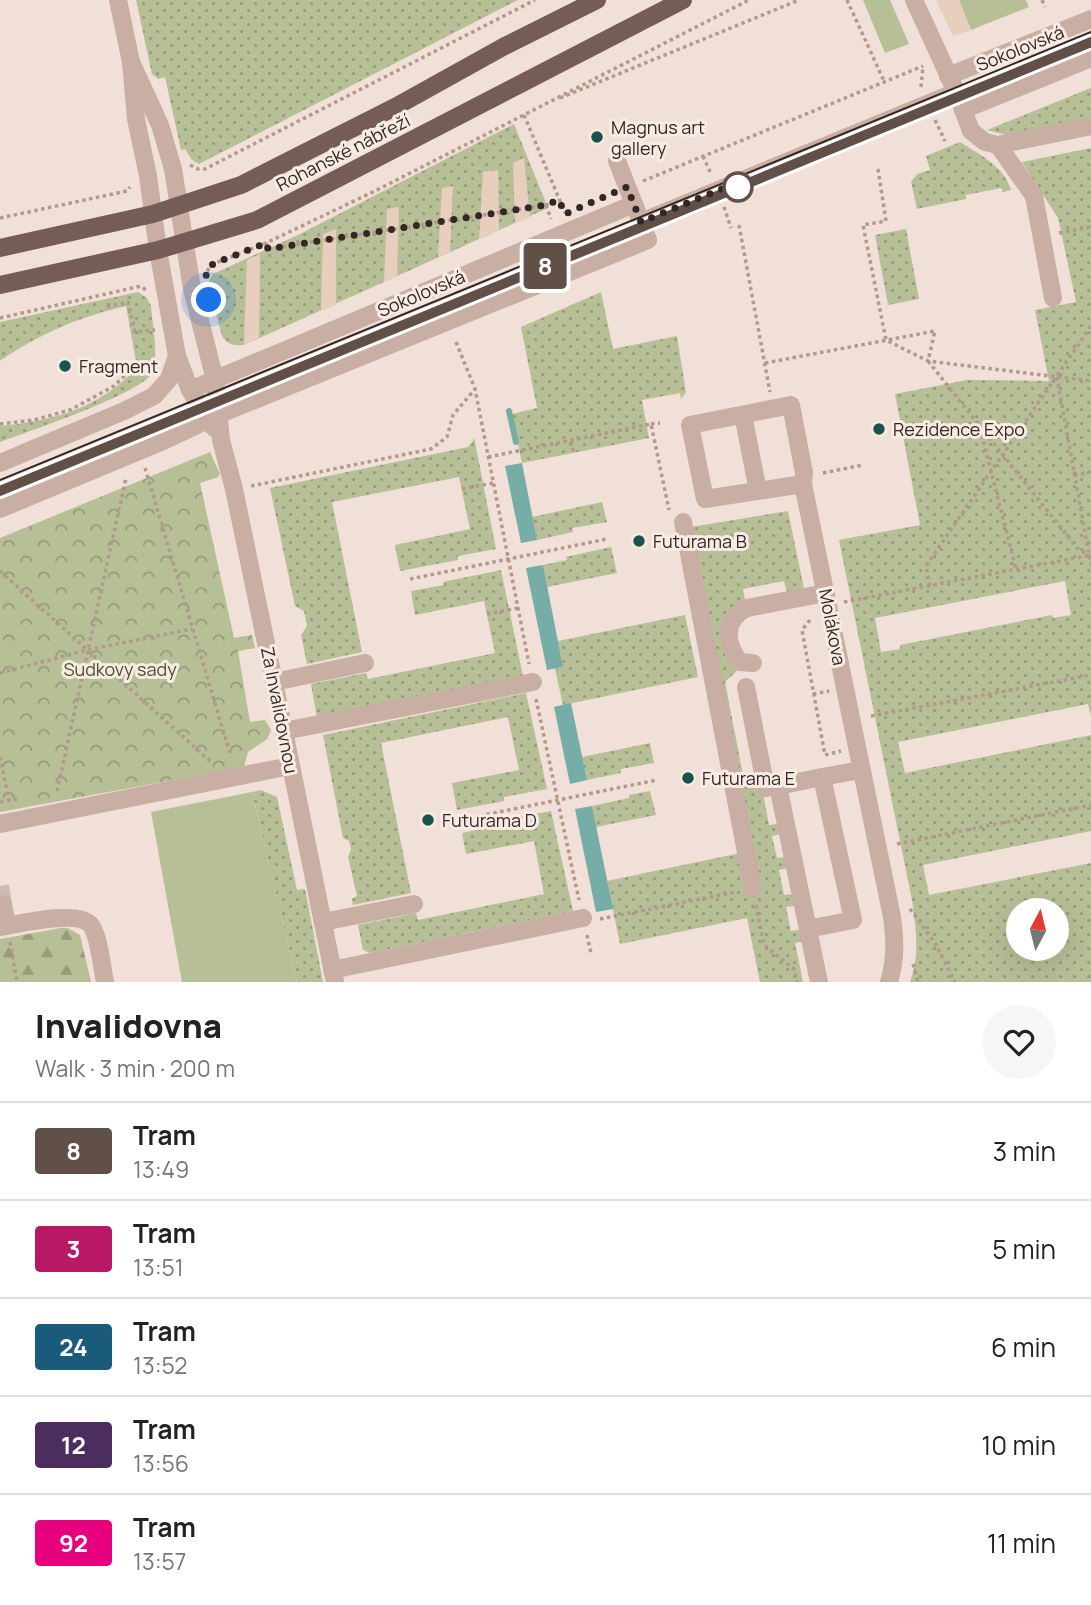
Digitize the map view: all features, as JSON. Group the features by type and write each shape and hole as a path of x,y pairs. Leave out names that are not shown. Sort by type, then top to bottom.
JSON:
{"main road":[{"name":"Rohanské nábřeží","path":"0,248 153,214 241,184 395,107 503,47 597,0"},
{"name":"Rohanské nábřeží","path":"0,285 158,250 257,220 683,0"}],"street":[{"path":"118,0 131,62"},
{"path":"914,0 971,131 985,142 998,145 1091,126"},
{"name":"Sokolovská","path":"0,509 161,442 214,416 648,240 641,222 1091,19"},
{"name":"Sokolovská","path":"963,110 1091,58"},
{"name":"Za Invalidovnou","path":"131,62 160,125 173,169 192,289 215,380 214,416 234,489 333,976"},
{"name":"Za Invalidovnou","path":"131,62 136,119 148,176 177,356 190,390 214,416"},
{"path":"998,145 1034,196 1054,298"},
{"path":"617,161 641,222"},
{"name":"Sokolovská","path":"190,390 631,196"},
{"path":"0,463 154,396 169,379 177,356"},
{"path":"773,402 743,415 690,425 705,499 803,484"},
{"name":"Molákova","path":"773,402 791,405 804,473 803,484 895,942 895,964 889,982"},
{"path":"743,415 758,491"},
{"path":"676,517 735,794 752,889"},
{"path":"753,663 740,662 733,654 729,642 728,631 737,612 747,608 827,599"},
{"path":"274,682 365,663"},
{"path":"284,731 533,682"},
{"path":"746,687 819,982"},
{"path":"0,824 290,766"},
{"path":"735,794 861,770"},
{"path":"808,929 853,920 822,777"},
{"path":"3,904 4,927 59,918 76,918 89,923 95,933 105,982"},
{"path":"323,922 414,904"},
{"path":"333,976 583,918"}],"path":[{"path":"189,165 205,169 535,0"},
{"path":"204,279 213,264 266,243 375,191 749,0"},
{"path":"536,108 799,0"},
{"path":"847,0 884,82"},
{"path":"1042,0 1045,7"},
{"path":"631,196 703,156 923,66"},
{"path":"524,114 565,214 551,219 546,205"},
{"path":"703,156 712,178"},
{"path":"878,169 886,221 863,225 886,340"},
{"path":"0,218 127,191 132,179"},
{"path":"266,243 268,249 546,205 559,200"},
{"path":"723,203 732,228"},
{"path":"739,225 773,402"},
{"path":"1042,236 1091,227"},
{"path":"0,318 141,286 148,292"},
{"path":"107,307 128,302 135,332 157,329 158,340"},
{"path":"930,586 926,566 1091,326"},
{"path":"765,363 935,331 928,361"},
{"path":"886,340 928,361 1091,381"},
{"path":"456,342 475,389 584,922 752,889 764,945 794,969 797,982"},
{"path":"0,424 52,416 77,407 114,386 138,363 161,360 160,368"},
{"path":"928,361 1077,548 1090,555"},
{"path":"1057,377 1091,566"},
{"path":"234,489 432,449 447,438 453,415 475,389"},
{"path":"488,457 660,423"},
{"path":"651,424 676,517"},
{"path":"979,426 1016,569"},
{"path":"571,440 574,453"},
{"path":"161,442 144,469 231,757"},
{"path":"821,474 863,465"},
{"path":"1074,475 1091,472"},
{"path":"57,791 127,476"},
{"path":"462,489 494,484"},
{"path":"410,579 607,539"},
{"path":"827,599 930,586 1090,555"},
{"path":"0,571 211,762"},
{"path":"487,614 518,608"},
{"path":"810,620 802,630 813,694 825,755 834,752"},
{"path":"0,673 88,650 192,629"},
{"path":"852,720 1091,675"},
{"path":"813,694 823,692"},
{"path":"0,757 9,800 0,802"},
{"path":"459,820 657,779"},
{"path":"878,847 1091,806"},
{"path":"908,906 935,943 955,982"},
{"path":"4,927 17,982"},
{"path":"912,958 918,982"}],"green space":[{"path":"136,0 518,0 199,164 192,160 185,149 181,150 165,77 158,79 152,74"},
{"path":"863,0 890,0 909,44 885,53"},
{"path":"959,0 1026,0 1029,7 971,30"},
{"path":"1091,88 1091,118 1007,135 987,130"},
{"path":"514,124 548,208 244,345 232,344 222,336 209,287 213,274 300,234"},
{"path":"960,142 997,168 1011,190 1003,192 1001,188 966,195 966,199 917,209 911,182 917,174 930,170 926,156"},
{"path":"1091,148 1091,716 1088,704 898,742 905,773 1091,735 1091,831 923,865 929,895 1091,863 1091,982 910,982 916,952 912,900 839,540 920,525 895,394 967,380 1049,381 1035,310 1076,302 1058,218 1022,162","holes":["1065,581 1071,615 1053,618 1052,615 900,645 900,649 881,652 875,618"]},
{"path":"906,229 919,299 888,305 875,235"},
{"path":"138,292 147,298 151,306 155,349 155,366 145,381 107,401 0,442 0,426 39,420 75,410 108,393 137,367 126,306 92,315 60,328 0,361 0,322"},
{"path":"601,292 613,349 677,336 686,392 681,399 680,393 642,400 649,438 522,463 512,414 537,408 521,327"},
{"path":"474,437 496,549 458,556 458,560 400,571 395,545 470,529 459,477 332,502 362,652 307,664 301,635 307,626 304,611 295,606 270,488 468,447"},
{"name":"Sudkovy sady","path":"210,452 220,474 200,483 234,638 252,635 255,648 238,651 250,722 265,720 271,730 267,739 248,752 244,767 0,812 0,538"},
{"path":"602,502 607,522 572,528 573,532 537,540 532,517"},
{"path":"788,511 804,589 787,592 784,581 743,589 745,600 736,604 726,615 730,664 737,671 725,682 743,775 759,772 769,825 784,823 786,833 772,836 777,858 790,856 792,867 779,870 784,895 798,893 800,905 786,907 791,931 804,929 807,940 795,943 803,982 760,982 747,918 620,944 607,881 750,851 691,527"},
{"path":"611,547 617,573 547,587 543,565"},
{"path":"501,570 523,676 317,718 311,684 366,673 368,679 495,653 484,601 415,615 411,591"},
{"path":"685,615 698,677 563,705 555,669 563,667 558,641"},
{"path":"526,693 547,789 457,810 452,783 519,770 508,717 381,743 411,893 353,905 352,899 357,896 348,857 351,849 349,841 343,838 323,735"},
{"path":"650,743 654,763 621,769 621,773 587,780 582,757"},
{"path":"261,790 277,797 297,890 305,889 323,982 297,982 252,792"},
{"path":"650,791 656,815 596,827 592,806"},
{"path":"252,792 297,982 182,982 151,812"},
{"path":"551,811 573,911 370,953 363,950 358,925 416,913 418,920 544,894 534,841 466,854 462,833 493,826 493,822"},
{"path":"68,928 80,935 91,982 0,982 0,939"}],"shaded area":[{"path":"936,0 959,0 971,30 953,36"},
{"path":"524,158 530,217 515,224 513,163"},
{"path":"498,170 499,230 479,239 483,172"},
{"path":"453,186 450,252 438,257 442,188"},
{"path":"399,207 397,276 384,282 387,209"},
{"path":"336,229 336,305 321,311 323,234"},
{"path":"260,254 259,338 244,345 247,260"}],"water":[{"path":"522,463 537,540 521,543 505,466"},
{"path":"543,565 563,667 547,670 526,568"},
{"path":"571,703 587,780 570,784 554,707"},
{"path":"592,806 613,909 596,912 575,809"}],"waterway":[{"path":"509,411 516,442"}],"tunnel":[{"path":"0,886 3,904"}],"tram line":[{"path":"0,480 1091,32"},
{"name":"8","path":"0,491 1091,42"}],"place":[{"name":"Magnus art gallery","path":"597,137"},
{"name":"Fragment","path":"65,366"},
{"name":"Rezidence Expo","path":"879,429"},
{"name":"Futurama B","path":"639,541"},
{"name":"Futurama E","path":"688,778"},
{"name":"Futurama D","path":"428,820"}],"route":[{"path":"209,300 204,279 207,270 213,264 266,243 268,249 546,205 559,200 565,214 627,187 641,222 741,181 738,187"}]}
